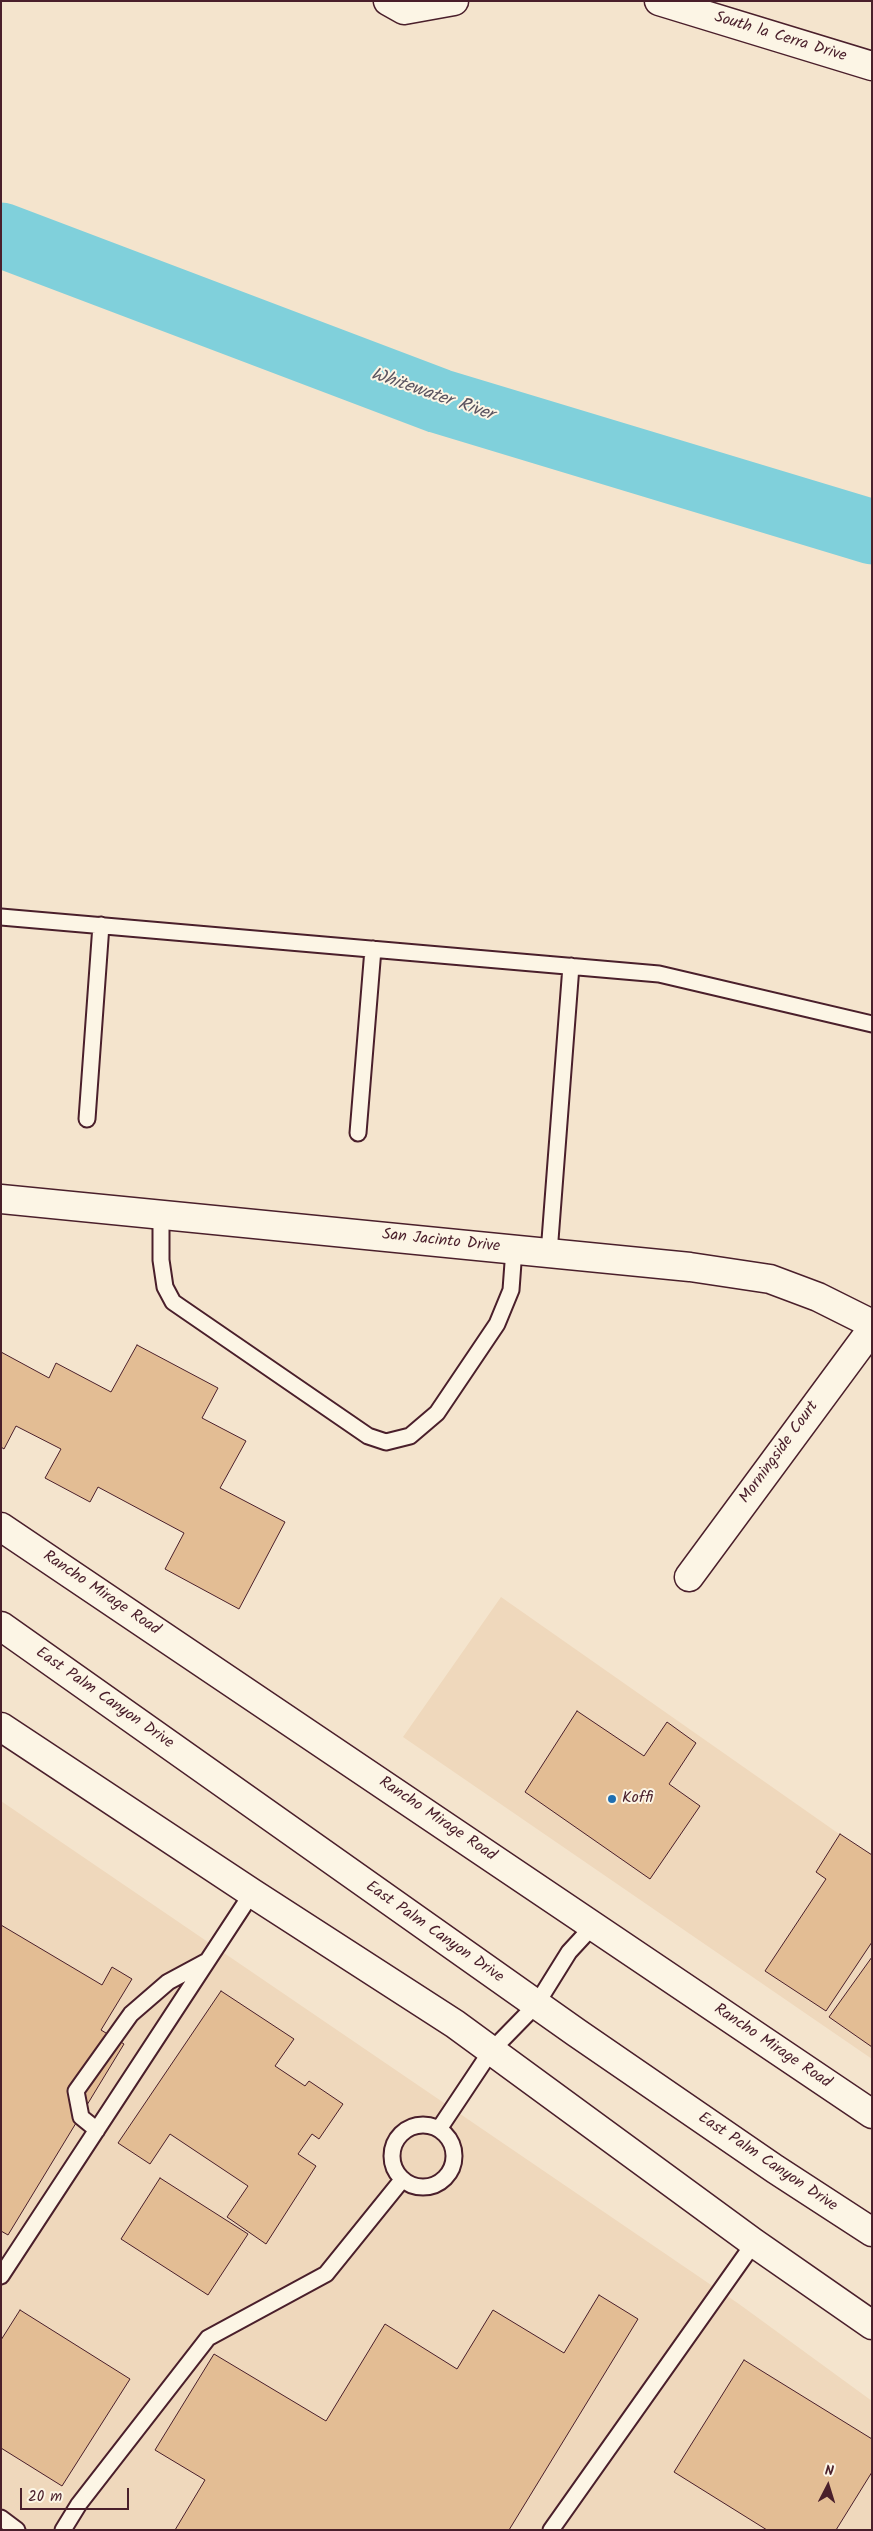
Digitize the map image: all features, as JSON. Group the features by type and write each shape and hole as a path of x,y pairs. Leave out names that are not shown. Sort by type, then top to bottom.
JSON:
{"street":[{"path":"388,1 404,10 454,1"},
{"name":"South la Cerra Drive","path":"659,1 872,66"},
{"name":"San Jacinto Drive","path":"1,1199 690,1267 770,1279 818,1297 872,1324"},
{"name":"Morningside Court","path":"689,1577 872,1329"},
{"name":"Rancho Mirage Road","path":"1,1527 872,2114"},
{"name":"East Palm Canyon Drive","path":"1,1626 536,2005 775,2169 872,2232"},
{"path":"1,1727 252,1893 455,2024 754,2243 872,2325"}],"lane":[{"path":"1,917 659,974 872,1024"},
{"path":"87,1119 101,925"},
{"path":"358,1133 373,948"},
{"path":"549,1253 571,966"},
{"path":"161,1215 161,1260 165,1287 173,1302 368,1436 386,1442 410,1436 437,1413 497,1324 510,1290 514,1249"},
{"path":"1,2276 252,1893"},
{"path":"439,2129 491,2051 536,2005 568,1952 593,1926"},
{"path":"97,2130 81,2117 76,2091 130,2014 168,1982 208,1960"},
{"path":"417,2126 439,2129 452,2143 454,2163 450,2173 434,2186 423,2188 413,2186 402,2180 393,2164 392,2154 399,2136 407,2129 417,2126"},
{"path":"63,2530 78,2504 208,2338 326,2274 402,2180"},
{"path":"551,2530 754,2243"},
{"path":"1,2518 17,2530"}],"shaded area":[{"path":"501,1597 872,1857 872,2059 403,1737"},
{"path":"1,1801 739,2304 872,2401 872,2530 1,2530"}],"building":[{"path":"137,1345 218,1388 202,1418 246,1441 220,1488 285,1522 239,1609 165,1569 184,1533 98,1487 90,1502 45,1478 61,1449 16,1426 4,1449 1,1447 1,1352 49,1378 56,1363 111,1392"},
{"name":"Koffi","path":"577,1711 644,1756 667,1722 696,1743 669,1784 700,1806 650,1879 525,1792"},
{"path":"840,1834 872,1855 872,1942 826,2011 765,1971 826,1879 816,1872"},
{"path":"1,1925 102,1985 112,1967 132,1979 101,2030 124,2044 8,2235 1,2231"},
{"path":"872,1957 872,2047 829,2017"},
{"path":"221,1991 294,2039 275,2066 305,2086 309,2081 343,2104 319,2139 312,2134 298,2154 316,2166 266,2244 227,2217 248,2186 170,2134 150,2164 118,2143"},
{"path":"160,2178 248,2234 208,2295 121,2239"},
{"path":"599,2295 638,2319 509,2530 175,2530 205,2480 155,2450 214,2354 326,2421 385,2324 457,2369 493,2310 564,2353"},
{"path":"20,2310 130,2379 62,2486 1,2448 1,2340"},
{"path":"744,2360 872,2439 872,2472 836,2530 767,2530 674,2472"}],"waterway":[{"name":"Whitewater River","path":"1,235 439,401 872,532"}],"place":[{"name":"Koffi","path":"612,1799"}]}
